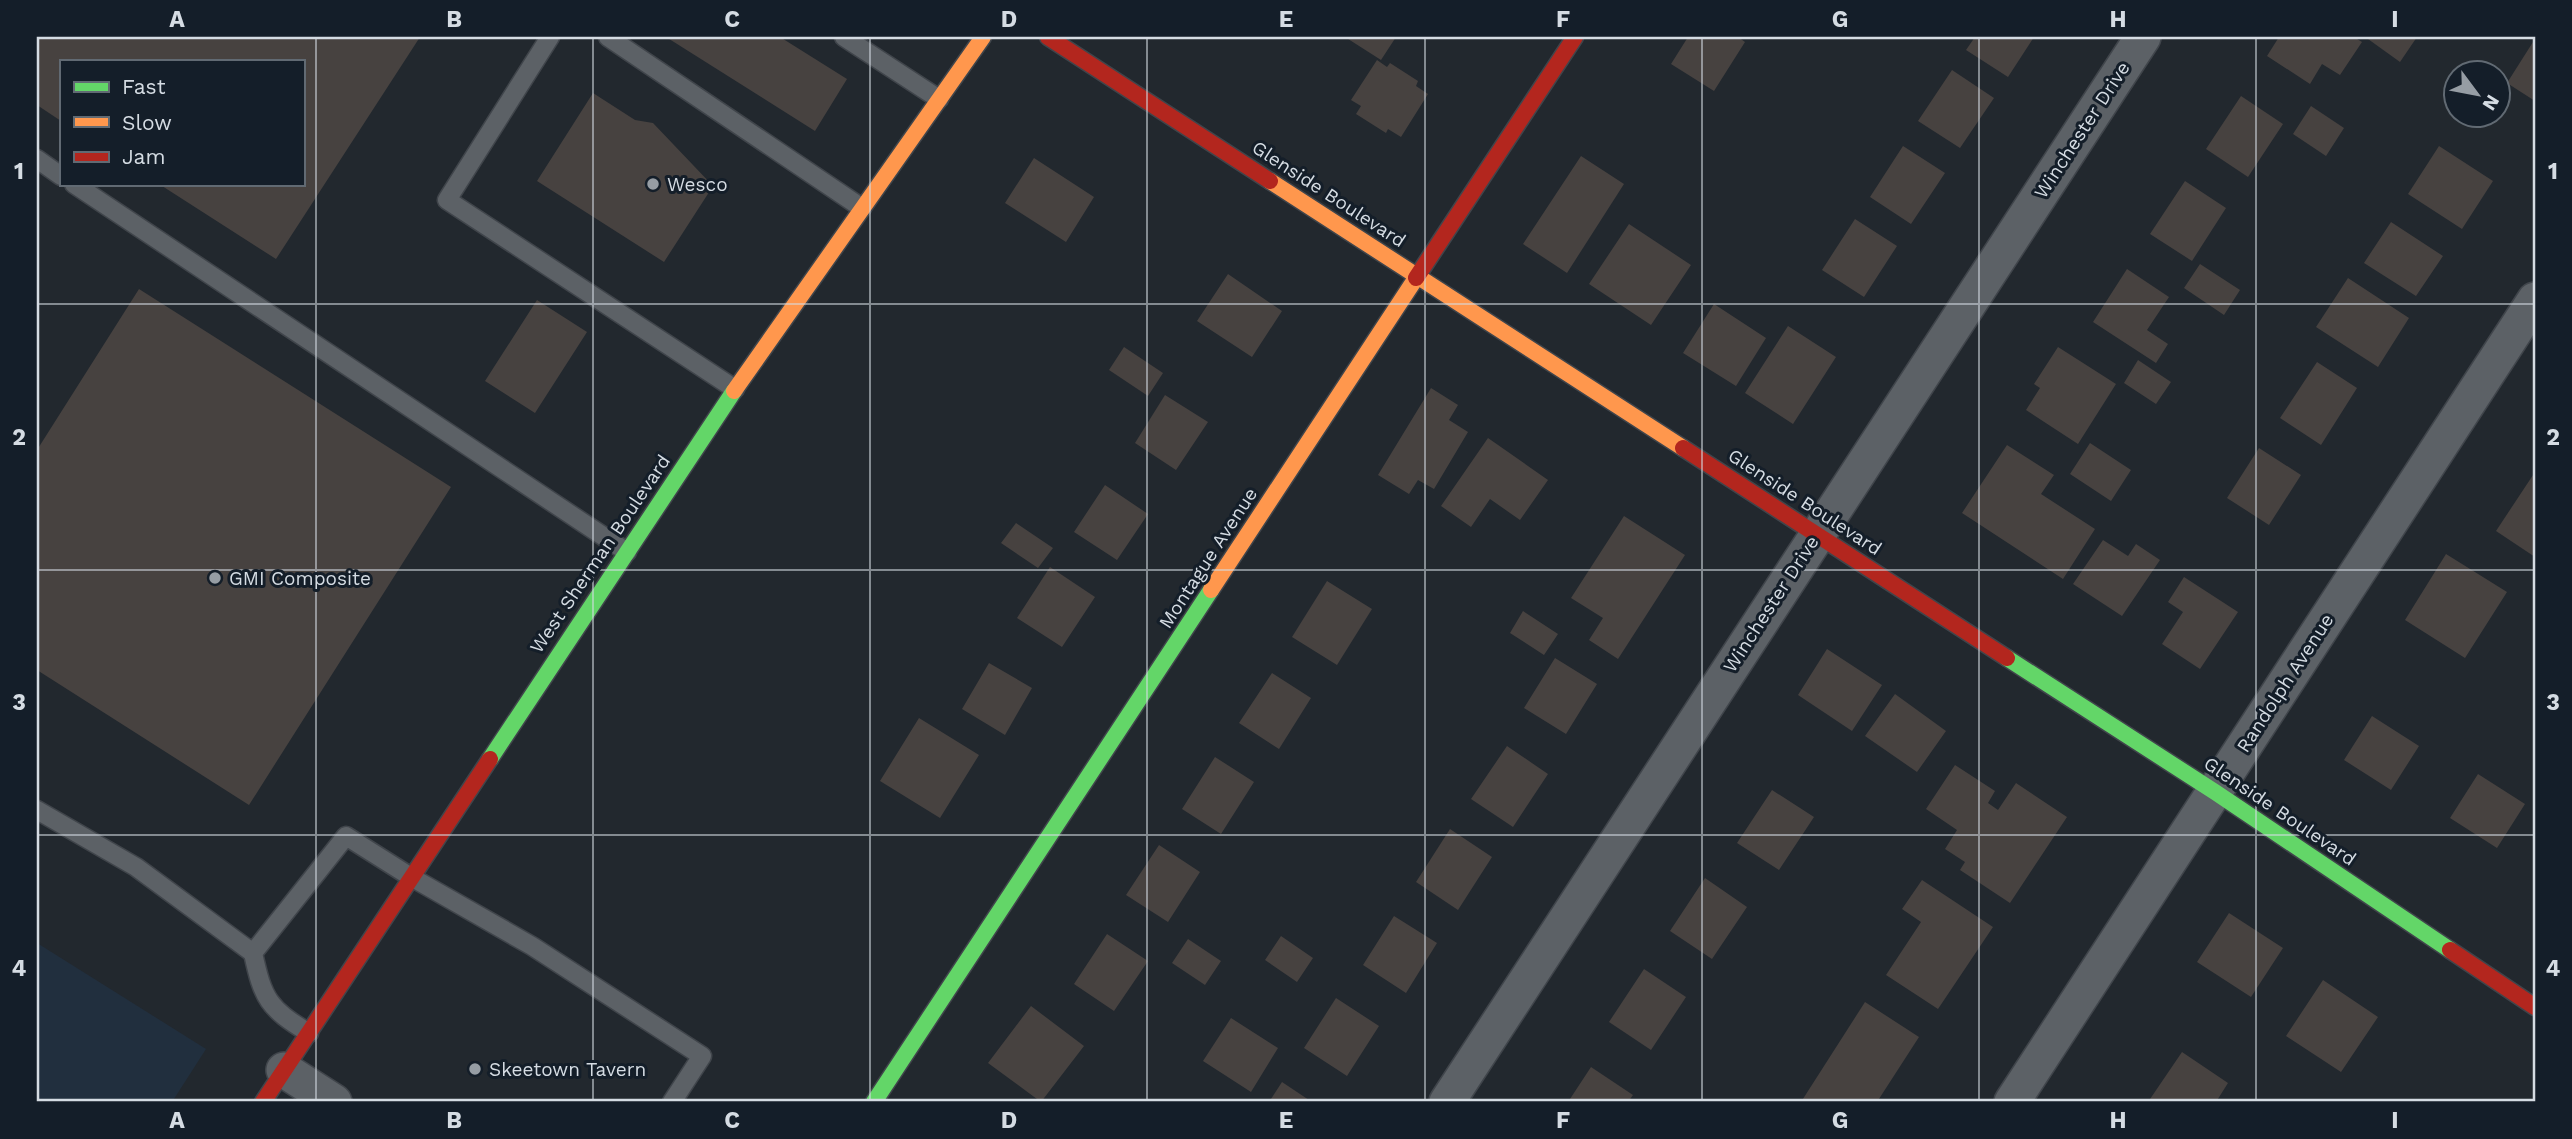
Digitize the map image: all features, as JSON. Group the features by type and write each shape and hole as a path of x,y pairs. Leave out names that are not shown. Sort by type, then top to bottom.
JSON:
{"street":[{"name":"West Sherman Boulevard","path":"263,1102 735,389 983,37"},
{"name":"Glenside Boulevard","path":"1048,37 2215,792 2535,1007"},
{"name":"Montague Avenue","path":"874,1102 1576,37"},
{"name":"Winchester Drive","path":"1447,1102 2143,37"},
{"name":"Randolph Avenue","path":"2012,1102 2535,300"},
{"path":"284,1070 334,1102"}],"lane":[{"path":"550,37 447,200 735,389"},
{"path":"608,37 862,208"},
{"path":"844,37 939,99"},
{"path":"37,159 60,175"},
{"path":"77,186 627,552"},
{"path":"37,810 136,867 253,953 261,990 283,1017 309,1033"},
{"path":"253,953 346,836 411,877 532,946 702,1056 672,1102"}],"shaded area":[{"path":"37,943 206,1049 172,1102 37,1102"}],"building":[{"path":"37,37 420,37 276,259 162,186 304,186 304,60 60,60 60,120 37,105"},
{"path":"666,37 780,37 847,79 815,131"},
{"path":"1345,37 1396,37 1381,60"},
{"path":"1688,37 1738,37 1745,42 1714,91 1671,64"},
{"path":"1975,37 2034,37 2008,77 1966,50"},
{"path":"2279,37 2354,37 2362,42 2340,75 2322,64 2310,84 2267,56"},
{"path":"2417,37 2400,62 2368,39"},
{"path":"2533,42 2535,43 2535,101 2512,86 2512,75"},
{"path":"1377,60 1387,67 1390,63 1418,81 1416,86 1428,94 1401,137 1388,129 1386,133 1356,114 1361,106 1351,100"},
{"path":"1952,70 1994,98 1960,148 1918,121"},
{"path":"593,93 635,120 653,123 713,186 664,262 537,181"},
{"path":"2241,96 2283,124 2248,177 2206,149"},
{"path":"2311,106 2344,128 2326,156 2293,134"},
{"path":"1903,146 1945,173 1911,224 1870,197"},
{"path":"2439,146 2493,181 2462,229 2408,194"},
{"path":"1581,156 1624,184 1567,273 1523,244"},
{"path":"1034,158 1094,197 1066,242 1005,203"},
{"path":"2185,181 2226,208 2192,261 2150,234"},
{"path":"1855,219 1897,246 1864,297 1822,270"},
{"path":"2391,222 2443,256 2416,296 2364,263"},
{"path":"1629,224 1691,265 1651,325 1589,284"},
{"path":"2200,264 2240,290 2224,315 2184,288"},
{"path":"2127,269 2169,297 2147,330 2168,344 2156,363 2093,322"},
{"path":"1228,274 1282,311 1252,357 1197,321"},
{"path":"2348,278 2409,318 2378,367 2316,327"},
{"name":"GMI Composite","path":"139,289 451,487 249,805 37,670 37,450"},
{"path":"537,300 587,332 535,413 485,381"},
{"path":"1714,304 1766,338 1736,386 1683,353"},
{"path":"1788,326 1836,357 1793,424 1745,393"},
{"path":"1124,347 1163,373 1148,396 1109,370"},
{"path":"2058,347 2116,384 2078,444 2026,410 2040,388 2034,384"},
{"path":"2138,360 2171,382 2156,404 2124,383"},
{"path":"2317,362 2357,388 2321,445 2280,418"},
{"path":"1431,388 1458,405 1449,420 1468,432 1434,489 1418,480 1409,494 1378,475"},
{"path":"1165,395 1208,422 1176,470 1135,443"},
{"path":"1488,438 1548,480 1520,520 1490,499 1471,527 1441,506"},
{"path":"2090,443 2131,470 2111,501 2070,474"},
{"path":"2007,445 2054,475 2041,494 2095,529 2063,579 1962,513"},
{"path":"2259,448 2301,475 2269,525 2227,498"},
{"path":"2535,472 2535,557 2496,531"},
{"path":"1105,485 1148,514 1117,560 1074,532"},
{"path":"1624,516 1685,555 1618,659 1589,640 1603,618 1571,598"},
{"path":"1016,523 1053,548 1038,568 1001,543"},
{"path":"2103,540 2128,556 2136,544 2160,560 2122,616 2073,584"},
{"path":"2446,554 2507,592 2465,658 2405,620"},
{"path":"1050,567 1095,597 1062,647 1017,618"},
{"path":"2184,577 2238,612 2200,669 2162,644 2183,612 2168,602"},
{"path":"1327,581 1372,609 1337,665 1292,637"},
{"path":"1523,611 1558,634 1544,655 1510,633"},
{"path":"1827,649 1882,685 1852,731 1798,695"},
{"path":"1555,658 1597,684 1566,734 1524,708"},
{"path":"989,663 1032,688 1005,735 962,709"},
{"path":"1272,673 1311,698 1279,749 1239,723"},
{"path":"1895,694 1946,731 1917,772 1865,736"},
{"path":"2372,716 2419,746 2391,790 2344,760"},
{"path":"919,718 979,755 940,818 880,781"},
{"path":"1507,746 1548,774 1513,827 1471,799"},
{"path":"1215,757 1254,782 1221,834 1182,809"},
{"path":"1955,765 1995,791 1988,803 1998,810 2016,783 2067,817 2010,903 1960,870 1965,862 1945,849 1957,830 1926,809"},
{"path":"2478,774 2525,804 2497,848 2450,818"},
{"path":"1772,790 1814,817 1779,870 1737,843"},
{"path":"1450,829 1492,857 1458,910 1416,882"},
{"path":"1159,845 1200,872 1168,922 1126,895"},
{"path":"1705,878 1747,907 1712,959 1670,931"},
{"path":"1922,880 1993,927 1938,1009 1886,975 1921,922 1902,909"},
{"path":"2229,913 2283,948 2251,997 2197,962"},
{"path":"1394,916 1437,943 1406,993 1363,965"},
{"path":"1107,934 1148,961 1114,1011 1074,984"},
{"path":"1281,936 1313,958 1297,982 1265,960"},
{"path":"1188,939 1221,961 1205,985 1172,963"},
{"path":"1644,969 1686,997 1651,1050 1609,1022"},
{"path":"2323,980 2378,1017 2341,1072 2286,1036"},
{"path":"1336,998 1379,1026 1347,1076 1304,1048"},
{"path":"1865,1002 1919,1037 1877,1102 1801,1102"},
{"path":"1031,1006 1084,1046 1041,1102 988,1063"},
{"path":"1231,1018 1278,1048 1251,1092 1203,1061"},
{"path":"2182,1052 2228,1083 2216,1102 2148,1102"},
{"path":"1591,1067 1633,1095 1628,1102 1568,1102"},
{"path":"1282,1082 1312,1102 1269,1102"}],"traffic: fast":[{"path":"490,759 734,391"},
{"path":"874,1102 1211,590"},
{"path":"2007,658 2215,792 2450,950"}],"traffic: slow":[{"path":"734,391 983,37"},
{"path":"1270,181 1683,448"},
{"path":"1211,590 1416,278"}],"traffic: jam":[{"path":"1048,37 1270,181"},
{"path":"1416,278 1575,37"},
{"path":"1683,448 2007,658"},
{"path":"263,1102 490,759"},
{"path":"2450,950 2535,1007"}],"place":[{"name":"Wesco","path":"653,184"},
{"name":"GMI Composite","path":"215,578"},
{"name":"Skeetown Tavern","path":"475,1069"}]}
